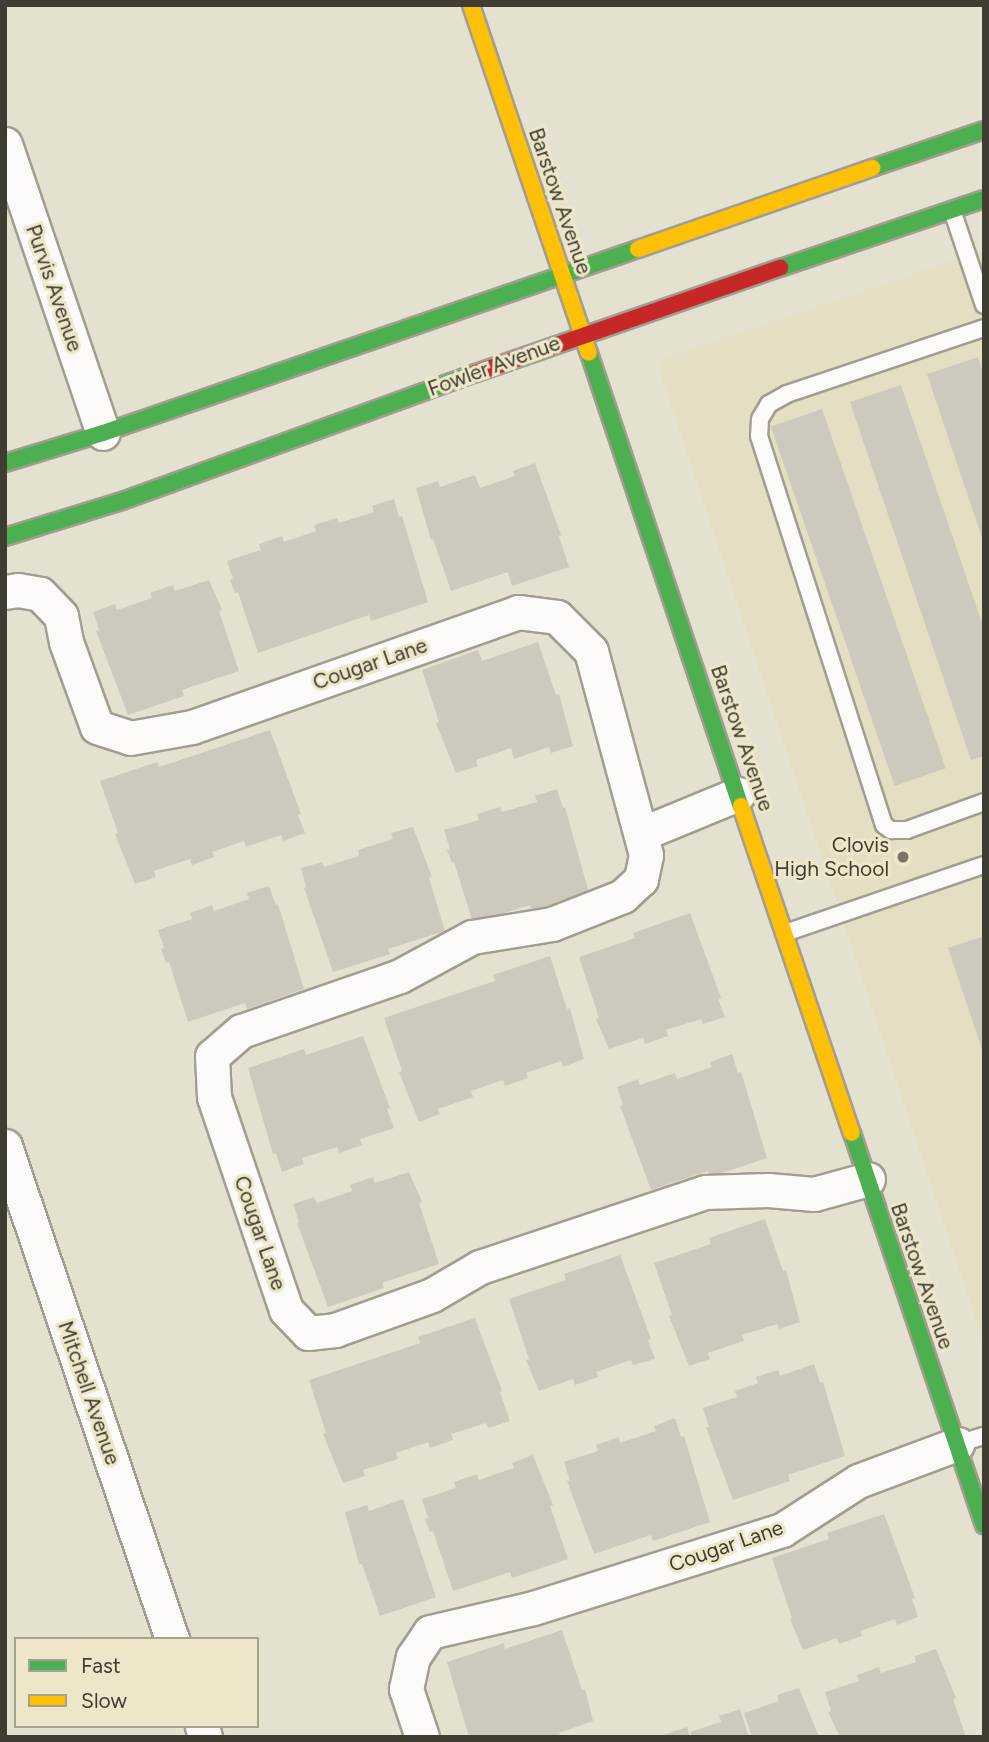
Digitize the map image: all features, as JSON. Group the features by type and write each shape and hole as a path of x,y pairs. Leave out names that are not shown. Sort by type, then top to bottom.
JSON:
{"main road":[{"name":"Barstow Avenue","path":"471,5 868,1179 970,1440 984,1525"},
{"path":"5,463 103,433 984,130"},
{"name":"Fowler Avenue","path":"5,537 121,501 584,334 984,199"}],"street":[{"name":"Purvis Avenue","path":"5,144 103,433"},
{"name":"Cougar Lane","path":"5,592 18,590 40,594 61,616 66,642 97,727 130,738 192,727 518,612 557,617 591,651 646,855 641,879 624,896 552,924 472,937 400,976 241,1031 212,1056 214,1097 286,1310 308,1333 335,1330 432,1295 480,1267 705,1192 768,1190 814,1194 868,1179"},
{"path":"641,834 738,794"},
{"name":"Mitchell Avenue","path":"5,1146 171,1637"},
{"name":"Cougar Lane","path":"422,1737 406,1689 413,1657 430,1632 533,1608 782,1530 859,1481 970,1440"}],"lane":[{"path":"952,210 984,305"},
{"path":"984,328 787,394 769,404 760,419 759,436 884,825 891,830 907,830 984,802"},
{"path":"785,933 984,865"}],"shaded area":[{"name":"Clovis High School","path":"984,251 984,1344 659,370 661,360"}],"building":[{"path":"978,357 984,375 983,541 927,374"},
{"path":"901,385 984,629 984,756 971,760 850,402"},
{"path":"822,409 946,768 895,786 771,427"},
{"path":"535,463 561,535 559,536 569,567 512,586 508,572 451,591 433,539 431,540 416,488 438,481 440,487 475,475 480,488 515,476 513,471"},
{"path":"394,499 399,517 402,516 428,602 371,621 369,615 258,653 238,592 235,593 230,580 233,579 227,561 261,550 259,544 282,536 284,542 316,531 314,525 337,518 339,523 374,512 372,506"},
{"path":"209,580 222,610 219,611 239,671 182,690 184,696 128,715 96,631 99,630 93,612 115,604 117,610 152,598 150,593 173,585 175,591"},
{"path":"538,642 556,695 559,694 573,746 551,753 549,747 514,759 511,748 476,760 478,766 456,773 436,723 439,722 422,670 478,650 482,661"},
{"path":"270,730 301,814 298,815 305,833 283,841 281,835 246,847 244,841 212,852 214,857 192,865 190,859 154,871 156,877 135,884 115,834 118,833 100,781 157,762 159,767"},
{"path":"557,789 563,808 565,807 589,893 532,911 530,905 473,923 454,862 452,863 447,850 450,849 444,830 479,820 477,814 500,807 502,812 537,802 535,796"},
{"path":"413,827 432,877 429,878 445,931 388,949 390,954 333,972 304,888 306,887 301,868 322,862 324,867 359,856 358,850 393,839 391,833"},
{"path":"269,886 276,905 278,904 304,989 247,1009 245,1003 188,1022 169,962 166,963 161,949 164,948 158,930 192,919 190,913 212,905 214,911 249,899 247,893"},
{"path":"690,913 721,998 718,999 725,1017 703,1024 701,1019 666,1030 668,1036 645,1044 643,1038 609,1049 596,1019 599,1018 579,957 635,938 633,933"},
{"path":"984,936 984,1052 983,1052 948,948"},
{"path":"550,956 567,1009 570,1008 584,1059 563,1067 561,1061 526,1073 528,1078 505,1086 503,1080 471,1091 473,1097 438,1109 440,1114 419,1122 399,1072 402,1071 384,1018 495,981 493,975"},
{"path":"363,1036 390,1108 387,1109 394,1128 360,1139 362,1145 339,1153 337,1147 302,1158 304,1164 282,1172 276,1153 273,1154 248,1068 304,1049 306,1055"},
{"path":"732,1054 738,1073 741,1072 767,1158 710,1177 708,1171 651,1190 620,1106 623,1105 617,1087 638,1079 640,1085 675,1073 677,1079 712,1067 710,1062"},
{"path":"409,1172 422,1202 419,1203 439,1264 382,1283 384,1288 328,1307 297,1223 299,1222 293,1204 314,1197 317,1203 352,1191 350,1185 373,1177 375,1183"},
{"path":"765,1219 783,1271 786,1270 800,1322 779,1329 777,1324 742,1335 744,1341 708,1353 710,1359 689,1366 669,1316 672,1315 654,1263 711,1244 709,1238"},
{"path":"620,1255 651,1339 648,1340 655,1359 633,1365 631,1360 596,1372 598,1377 575,1385 573,1379 539,1391 526,1360 529,1359 509,1299 566,1280 564,1274"},
{"path":"475,1318 510,1421 488,1428 486,1423 451,1434 453,1440 430,1448 428,1442 396,1453 398,1459 363,1470 365,1476 343,1483 323,1434 326,1433 309,1380 420,1343 418,1337"},
{"path":"814,1364 820,1383 823,1382 845,1456 788,1475 790,1481 733,1500 706,1427 709,1427 703,1408 737,1397 735,1391 758,1383 756,1377 778,1370 780,1376"},
{"path":"675,1418 681,1437 684,1436 710,1522 653,1541 651,1535 594,1554 567,1481 570,1481 564,1462 598,1451 596,1445 619,1437 620,1443 656,1431 654,1426"},
{"path":"533,1455 553,1505 550,1506 568,1559 512,1578 510,1572 453,1591 433,1531 430,1532 425,1519 428,1518 422,1499 456,1488 454,1482 477,1474 479,1480 514,1468 512,1463"},
{"path":"403,1499 436,1597 380,1616 362,1564 359,1564 345,1512 367,1505 369,1511"},
{"path":"884,1514 915,1598 912,1599 918,1617 897,1625 895,1619 860,1631 862,1636 839,1644 837,1638 803,1650 790,1619 792,1618 772,1558 829,1539 827,1533"},
{"path":"562,1630 582,1690 585,1689 593,1721 559,1733 561,1737 469,1737 447,1662 504,1643 505,1649"},
{"path":"936,1649 956,1698 953,1699 966,1737 840,1737 828,1712 831,1711 825,1692 859,1681 857,1675 879,1667 881,1673 916,1662 915,1656"},
{"path":"799,1688 819,1737 752,1737 744,1713 779,1701 777,1695"},
{"path":"740,1709 749,1737 692,1737 690,1732 721,1722 719,1716"},
{"path":"687,1727 690,1737 660,1737 660,1736"}],"traffic: fast":[{"path":"872,168 984,130"},
{"path":"780,268 984,199"},
{"path":"5,463 103,433 638,249"},
{"path":"589,353 741,806"},
{"path":"5,537 122,501 476,373"},
{"path":"852,1133 984,1525"}],"traffic: slow":[{"path":"471,5 589,353"},
{"path":"638,249 872,168"},
{"path":"741,806 852,1133"}],"traffic: jam":[{"path":"476,373 780,268"}],"place":[{"name":"Clovis High School","path":"903,857"}]}
